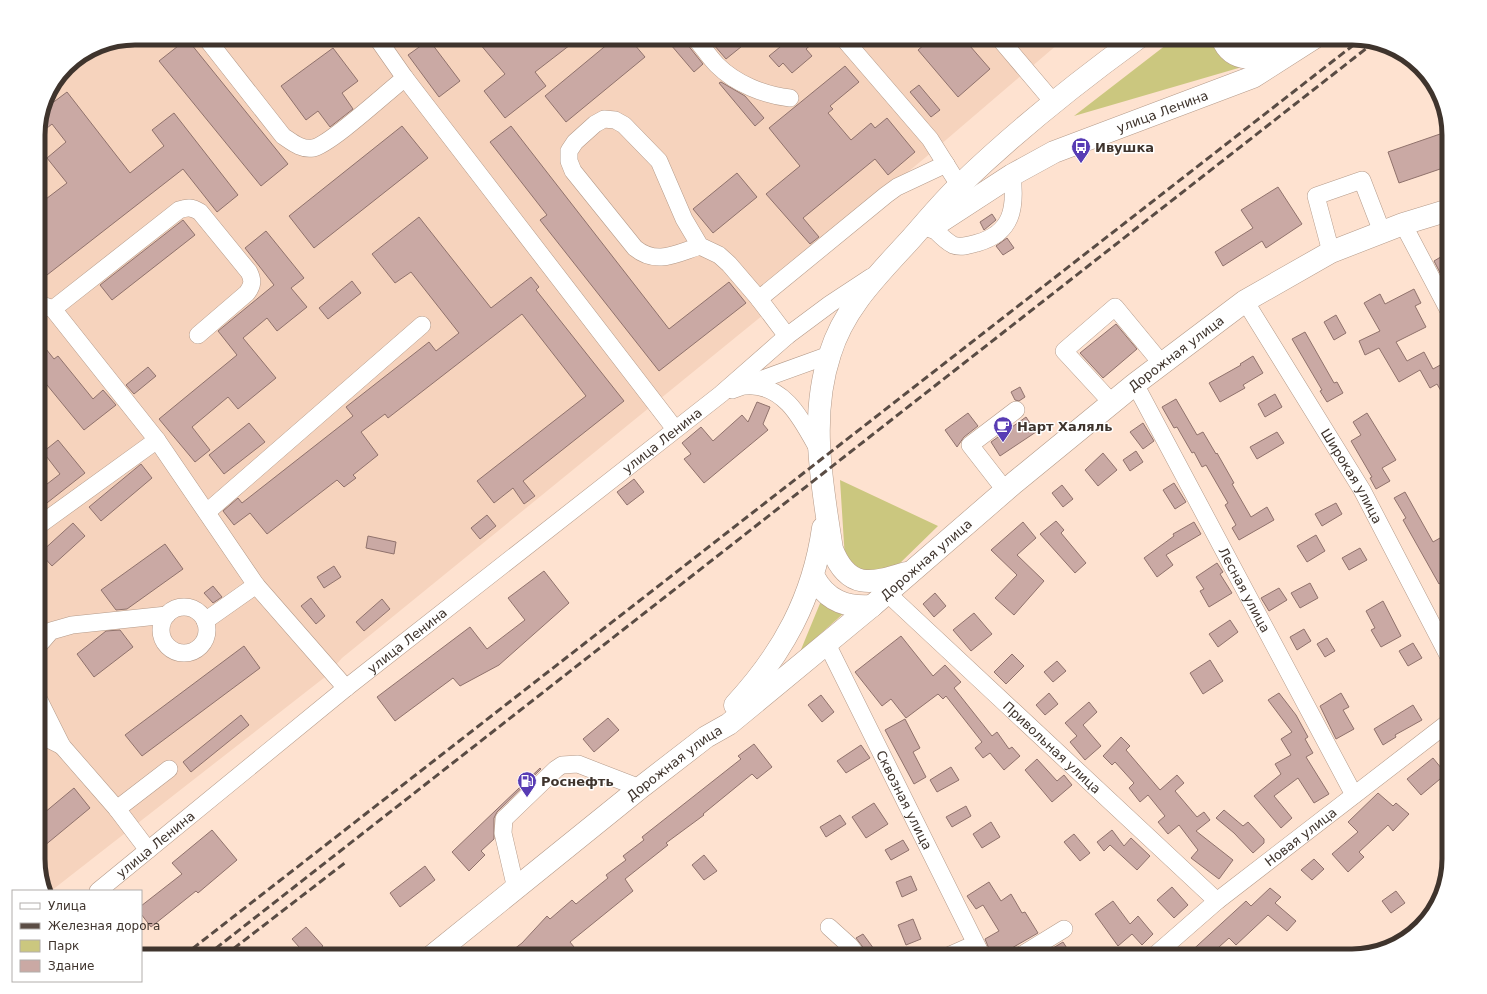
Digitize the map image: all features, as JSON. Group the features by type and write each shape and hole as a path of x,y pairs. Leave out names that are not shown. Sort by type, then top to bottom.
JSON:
{"main road":[{"name":"улица Ленина","path":"880,271 959,185 1002,146 1090,73 1128,45"},
{"path":"1227,45 1232,51 1247,59 1266,57 1301,45"},
{"name":"улица Ленина","path":"907,243 1012,175 1054,152 1253,78 1304,45"},
{"name":"Дорожная улица","path":"441,949 640,788 706,737 729,724 880,600 1005,490 1135,384 1245,301 1331,252 1403,224 1442,212"},
{"path":"880,271 854,304 843,322 829,355 819,411 819,452 832,549 838,564 850,576 864,581 882,580 913,570"},
{"path":"706,737 755,683 776,655 796,618 814,577 821,545 826,510"},
{"path":"814,577 819,587 829,597 842,604 857,607 880,600"},
{"path":"755,683 827,644"}],"street":[{"path":"212,45 283,136 296,146 313,148 328,141 405,78"},
{"path":"382,45 405,78 675,429"},
{"path":"702,45 718,66 729,74 758,91 772,96 790,98"},
{"path":"849,45 930,140 959,185"},
{"path":"1005,45 1054,103"},
{"path":"700,246 666,257 655,258 644,255 635,248 573,171 569,161 570,151 575,142 595,124 604,119 615,120 624,125 659,161 684,219 700,246 719,255 729,264 759,299 787,336"},
{"path":"759,299 891,191 946,164"},
{"path":"932,227 954,245 961,246 993,237 1000,232 1011,213 1014,198 1012,175"},
{"path":"1331,252 1316,196 1362,180 1382,232"},
{"path":"198,335 247,293 252,286 252,278 249,272 200,212 193,208 186,207 179,210 46,308 157,440 256,585 346,688"},
{"path":"1403,224 1442,297"},
{"name":"улица Ленина","path":"99,890 346,688 721,394 787,336 830,304 880,271"},
{"name":"Широкая улица","path":"1245,301 1362,490 1442,644"},
{"path":"1112,403 1064,351 1115,306 1162,364"},
{"path":"207,512 422,325"},
{"name":"улица Ленина","path":"721,394 829,355"},
{"name":"Лесная улица","path":"1135,384 1354,795"},
{"name":"улица Ленина","path":"738,387 756,386 780,395 794,411 819,452"},
{"path":"1005,490 970,445 1016,410"},
{"path":"45,521 157,440"},
{"path":"205,621 256,585"},
{"name":"Привольная улица","path":"880,600 1217,901"},
{"path":"188,607 201,615 205,621 207,629 203,643 192,652 177,652 170,649 162,636 163,622 172,610 188,607"},
{"path":"45,638 51,631 72,625 167,615"},
{"name":"Сквозная улица","path":"827,644 850,687 978,949"},
{"path":"45,712 62,746 117,809 148,850"},
{"name":"Новая улица","path":"1162,949 1217,901 1442,727"},
{"path":"45,738 62,746"},
{"path":"516,889 503,834 504,819 556,769 570,763 578,764 640,788"},
{"path":"117,809 169,769"},
{"path":"828,927 852,949"},
{"path":"1031,949 1064,929"}],"shaded area":[{"path":"135,45 1057,45 926,157 752,300 763,315 342,658 325,677 51,890 45,865 45,129 48,112 52,101 60,85 71,71 85,60 101,52 112,48"}],"green space":[{"path":"1166,45 1219,45 1242,67 1074,116"},
{"path":"840,480 938,526 896,567 870,576 845,559"},
{"path":"821,601 844,613 800,652"}],"building":[{"path":"179,45 192,45 288,164 261,186 159,61"},
{"path":"422,45 433,45 460,81 439,97 408,55"},
{"path":"481,45 570,45 535,72 546,86 505,118 484,91 505,74"},
{"path":"607,45 635,45 645,57 566,122 545,96"},
{"path":"671,45 688,45 703,64 694,72"},
{"path":"714,45 743,45 726,59"},
{"path":"782,45 811,45 806,49 812,56 792,73 783,63 779,67 769,56"},
{"path":"924,45 969,45 990,69 958,97 918,50"},
{"path":"333,48 358,81 342,93 353,109 330,127 318,111 306,120 281,86"},
{"path":"845,66 859,82 830,106 833,109 828,113 851,140 871,123 875,128 887,118 915,152 888,175 875,159 803,218 819,237 810,244 766,194 800,166 769,128"},
{"path":"721,82 745,96 764,118 755,126 719,83"},
{"path":"919,85 940,110 931,117 910,92"},
{"path":"67,92 130,173 164,146 152,130 174,113 238,195 217,212 183,169 45,277 45,200 67,183 47,158 66,142 52,124 47,128 46,126 51,104"},
{"path":"402,126 428,158 314,248 289,216"},
{"path":"511,126 669,329 729,282 746,303 659,371 540,220 547,215 490,142"},
{"path":"1442,133 1442,168 1399,183 1388,152"},
{"path":"737,173 757,197 713,233 693,209"},
{"path":"1278,187 1302,224 1266,248 1262,241 1223,266 1215,252 1253,228 1241,210"},
{"path":"992,214 996,220 984,230 980,222"},
{"path":"419,217 491,308 531,277 539,287 536,290 624,401 523,481 535,496 524,504 513,488 494,503 477,481 586,396 522,314 388,418 385,414 361,432 378,455 353,475 356,478 344,487 337,480 267,534 250,513 234,525 223,511 238,498 242,503 353,416 346,407 429,342 436,351 459,333 411,272 395,283 372,254"},
{"path":"183,220 195,235 112,300 100,285"},
{"path":"266,231 304,278 291,288 307,307 277,331 267,318 243,338 276,378 238,409 228,397 192,427 210,450 195,462 159,419 237,355 218,331 274,285 245,248"},
{"path":"1007,238 1014,248 1003,255 996,246"},
{"path":"1442,256 1442,276 1434,261"},
{"path":"352,281 361,293 328,319 319,308"},
{"path":"1414,289 1421,303 1415,306 1426,327 1396,342 1407,361 1424,352 1433,369 1442,364 1442,393 1437,384 1430,388 1420,370 1399,382 1379,348 1365,355 1359,341 1380,331 1364,303 1380,294 1385,304"},
{"path":"1336,315 1346,333 1334,340 1324,322"},
{"path":"1116,324 1137,349 1103,378 1080,353"},
{"path":"1305,332 1334,383 1337,382 1343,393 1327,402 1320,391 1322,390 1292,339"},
{"path":"45,348 54,359 58,356 93,399 103,390 116,405 84,430 45,383"},
{"path":"1253,356 1263,373 1243,385 1245,388 1220,402 1209,383 1241,365 1240,364"},
{"path":"148,367 156,376 134,394 126,385"},
{"path":"1020,387 1025,397 1019,401 1015,400 1011,392"},
{"path":"1275,394 1282,407 1265,417 1258,404"},
{"path":"1176,399 1197,435 1203,432 1216,454 1217,453 1234,483 1232,484 1251,517 1267,507 1274,520 1239,540 1232,528 1236,525 1225,505 1228,503 1206,465 1202,467 1177,427 1174,428 1162,407"},
{"path":"757,402 770,407 763,424 768,430 704,483 684,459 691,454 682,443 701,427 713,441 742,415 748,422"},
{"path":"968,413 978,426 964,437 957,447 945,430"},
{"path":"1367,413 1396,460 1382,468 1390,481 1376,489 1370,478 1372,477 1351,441 1361,435 1353,422"},
{"path":"1026,417 1036,432 1000,456 991,442"},
{"path":"249,423 265,442 224,474 209,455"},
{"path":"1143,423 1154,441 1143,449 1130,432"},
{"path":"1277,432 1284,443 1257,459 1250,447"},
{"path":"58,440 85,473 45,504 45,486 60,474 45,455 45,450"},
{"path":"1136,451 1143,462 1130,471 1123,460"},
{"path":"1103,453 1117,470 1098,486 1085,470"},
{"path":"141,464 152,478 101,521 89,507"},
{"path":"634,479 644,492 627,505 617,492"},
{"path":"1174,483 1186,502 1175,509 1163,490"},
{"path":"1062,485 1073,499 1063,507 1052,493"},
{"path":"1405,492 1433,542 1440,538 1442,542 1442,582 1439,584 1403,520 1406,518 1394,498"},
{"path":"1336,503 1342,514 1322,526 1315,514"},
{"path":"487,515 496,526 480,539 471,528"},
{"path":"1056,521 1064,530 1061,533 1086,563 1075,573 1040,534"},
{"path":"1023,522 1036,538 1017,555 1044,581 1014,615 995,598 1017,575 991,550"},
{"path":"1194,522 1201,534 1166,555 1173,565 1157,577 1144,558 1174,536 1173,534"},
{"path":"73,523 85,536 52,566 45,558 45,548"},
{"path":"1316,535 1325,551 1307,562 1297,546"},
{"path":"368,536 396,542 394,554 366,548"},
{"path":"165,544 183,569 127,609 116,610 101,590"},
{"path":"1360,548 1367,560 1349,570 1342,558"},
{"path":"1217,563 1223,572 1220,574 1232,593 1209,607 1200,591 1204,589 1196,577"},
{"path":"334,566 341,577 324,588 317,577"},
{"path":"544,571 569,603 499,665 460,686 453,678 395,721 377,697 470,627 487,649 525,620 508,598"},
{"path":"1310,583 1318,598 1300,608 1291,593"},
{"path":"213,586 222,597 213,603 204,593"},
{"path":"1279,588 1287,600 1269,611 1261,598"},
{"path":"935,593 946,606 934,617 923,604"},
{"path":"311,598 325,616 316,624 301,606"},
{"path":"382,599 390,609 364,631 356,622"},
{"path":"1383,601 1401,636 1381,647 1371,630 1375,628 1366,611"},
{"path":"974,613 992,634 971,651 953,630"},
{"path":"1230,620 1238,632 1218,647 1209,634"},
{"path":"1304,629 1311,641 1297,650 1290,637"},
{"path":"120,630 133,647 94,677 77,654 106,631"},
{"path":"901,636 933,676 945,665 961,682 954,688 992,736 997,732 1009,749 1012,747 1020,756 1004,770 990,753 983,758 975,748 982,742 946,696 943,699 938,694 906,718 891,699 882,706 855,672"},
{"path":"1327,638 1335,651 1325,657 1317,644"},
{"path":"1413,643 1422,658 1408,666 1399,651"},
{"path":"244,646 260,668 142,756 125,735"},
{"path":"1012,654 1024,666 1006,684 994,672"},
{"path":"1210,660 1223,681 1203,694 1190,673"},
{"path":"1057,661 1066,671 1053,682 1044,672"},
{"path":"1049,693 1058,704 1045,715 1036,705"},
{"path":"1279,693 1296,715 1308,737 1305,739 1313,753 1306,757 1329,794 1314,803 1298,778 1274,796 1292,818 1281,828 1254,796 1281,774 1275,764 1291,755 1281,739 1292,732 1268,700"},
{"path":"1341,693 1349,707 1343,710 1354,729 1336,739 1320,706"},
{"path":"821,695 834,712 822,722 808,705"},
{"path":"1089,702 1097,712 1083,725 1101,746 1085,760 1070,742 1077,736 1065,723"},
{"path":"1413,705 1422,720 1395,735 1396,737 1383,745 1374,729"},
{"path":"241,715 249,725 191,772 183,762"},
{"path":"608,718 619,730 594,752 583,739"},
{"path":"905,719 920,748 913,752 926,777 914,784 885,730"},
{"path":"1121,737 1130,746 1126,750 1160,790 1177,775 1184,783 1175,791 1197,817 1204,812 1210,820 1196,831 1233,860 1219,879 1191,858 1198,850 1179,825 1168,834 1158,822 1165,816 1148,795 1140,802 1129,788 1134,783 1115,762 1112,765 1103,756"},
{"path":"754,744 772,767 757,779 752,774 703,814 704,815 666,843 668,845 625,879 633,891 570,942 574,947 572,949 514,949 522,943 547,916 550,919 572,900 576,904 608,878 606,875 626,860 623,856 644,840 642,837 741,759 738,756"},
{"path":"861,745 870,758 846,773 837,761"},
{"path":"1433,758 1442,769 1442,777 1421,795 1407,779"},
{"path":"1037,759 1057,781 1064,775 1072,785 1052,802 1025,770"},
{"path":"951,767 959,780 937,792 930,780"},
{"path":"540,768 541,769 497,812 494,818 494,839 481,851 485,855 469,871 452,852"},
{"path":"74,788 90,808 45,845 45,812"},
{"path":"1378,793 1393,806 1396,803 1409,814 1393,831 1388,825 1359,852 1364,857 1348,872 1332,854 1358,832 1348,822"},
{"path":"874,803 888,824 866,838 852,817"},
{"path":"966,806 971,816 952,827 946,817"},
{"path":"1224,810 1243,826 1248,822 1264,839 1264,843 1253,853 1234,833 1216,818"},
{"path":"840,815 846,824 826,837 820,827"},
{"path":"991,822 1000,837 982,848 973,834"},
{"path":"212,830 237,860 198,893 196,891 151,927 142,915 142,905 182,874 172,863"},
{"path":"1112,830 1124,846 1131,838 1150,856 1137,870 1110,845 1104,851 1097,842"},
{"path":"1074,834 1090,853 1080,861 1064,842"},
{"path":"903,840 909,850 891,860 885,850"},
{"path":"704,855 717,871 704,880 692,865"},
{"path":"1314,859 1324,869 1312,880 1301,870"},
{"path":"425,866 435,880 400,907 390,893"},
{"path":"911,876 917,890 902,897 896,882"},
{"path":"989,882 1001,901 1011,894 1022,913 1025,912 1038,933 1010,949 989,949 985,939 999,931 983,905 976,909 967,896"},
{"path":"1172,887 1188,905 1174,918 1157,900"},
{"path":"1270,888 1281,897 1275,903 1296,921 1287,931 1268,915 1236,945 1229,938 1217,949 1194,949 1246,901 1251,906"},
{"path":"1396,891 1405,903 1391,913 1382,901"},
{"path":"1113,901 1130,924 1138,916 1153,934 1142,945 1132,934 1118,946 1095,914"},
{"path":"913,919 921,939 906,945 898,925"},
{"path":"306,927 323,946 320,949 301,949 292,939"},
{"path":"863,934 874,949 864,949 856,938"},
{"path":"1063,942 1068,949 1052,949"}],"railway":[{"path":"192,949 1353,45"},
{"path":"215,949 1368,47"},
{"path":"233,949 346,862"}],"place":[{"name":"Ивушка","path":"1081,164"},
{"name":"Нарт Халяль","path":"1003,443"},
{"name":"Роснефть","path":"527,798"}]}
